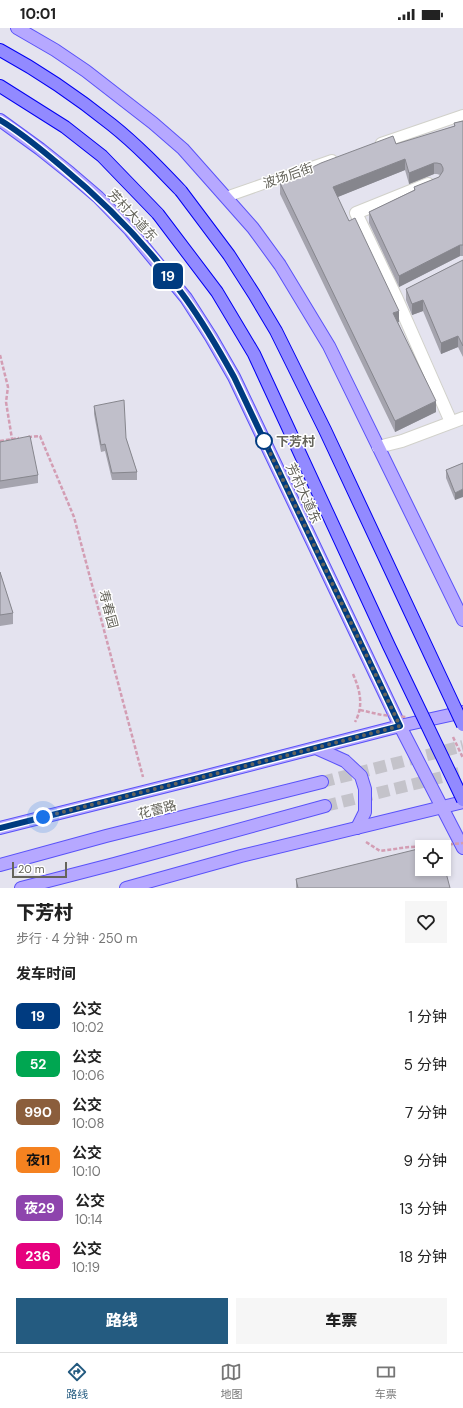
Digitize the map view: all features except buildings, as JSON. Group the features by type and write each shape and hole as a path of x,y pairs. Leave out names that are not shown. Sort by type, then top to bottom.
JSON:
{"highway":[{"path":"0,50 67,92 112,125 181,191 229,255 276,331 325,430 463,724"},
{"name":"芳村大道东","path":"0,86 65,127 102,156 158,214 217,292 254,354 389,646 463,801"}],"main road":[{"path":"16,28 55,50 86,71 123,99 183,149 253,228 280,265 329,346 463,620"},
{"name":"芳村大道东","path":"0,120 40,149 98,197 130,230 158,263 186,298 207,330 234,377 400,726 463,848"},
{"path":"0,828 400,726 463,712"},
{"path":"316,748 345,761 361,776 365,789 365,812 357,828"},
{"name":"花蕾路","path":"0,865 114,834 322,782"},
{"path":"126,888 241,856 463,801"},
{"path":"21,888 325,806"}],"street":[{"path":"436,180 356,213 396,297 451,422"},
{"path":"396,297 409,290"},
{"path":"378,447 402,441 463,418"}],"lane":[{"path":"374,146 463,115"},
{"name":"波场后街","path":"226,197 344,156"}],"path":[{"path":"0,355 8,387 6,402 12,439 0,441"},
{"name":"寿春园","path":"12,439 40,436 74,517 147,791"},
{"path":"352,726 359,715 361,702 360,693 353,674"},
{"path":"366,842 380,851 463,843"}],"tunnel":[{"path":"322,782 463,746"},
{"path":"325,806 463,772"}],"bus line":[{"name":"19","path":"0,120 40,149 98,197 130,230 186,298 234,377 400,726 0,828"}],"place":[{"name":"下芳村","path":"264,441"}],"route":[{"path":"43,817 400,726 263,438 264,441"}]}
